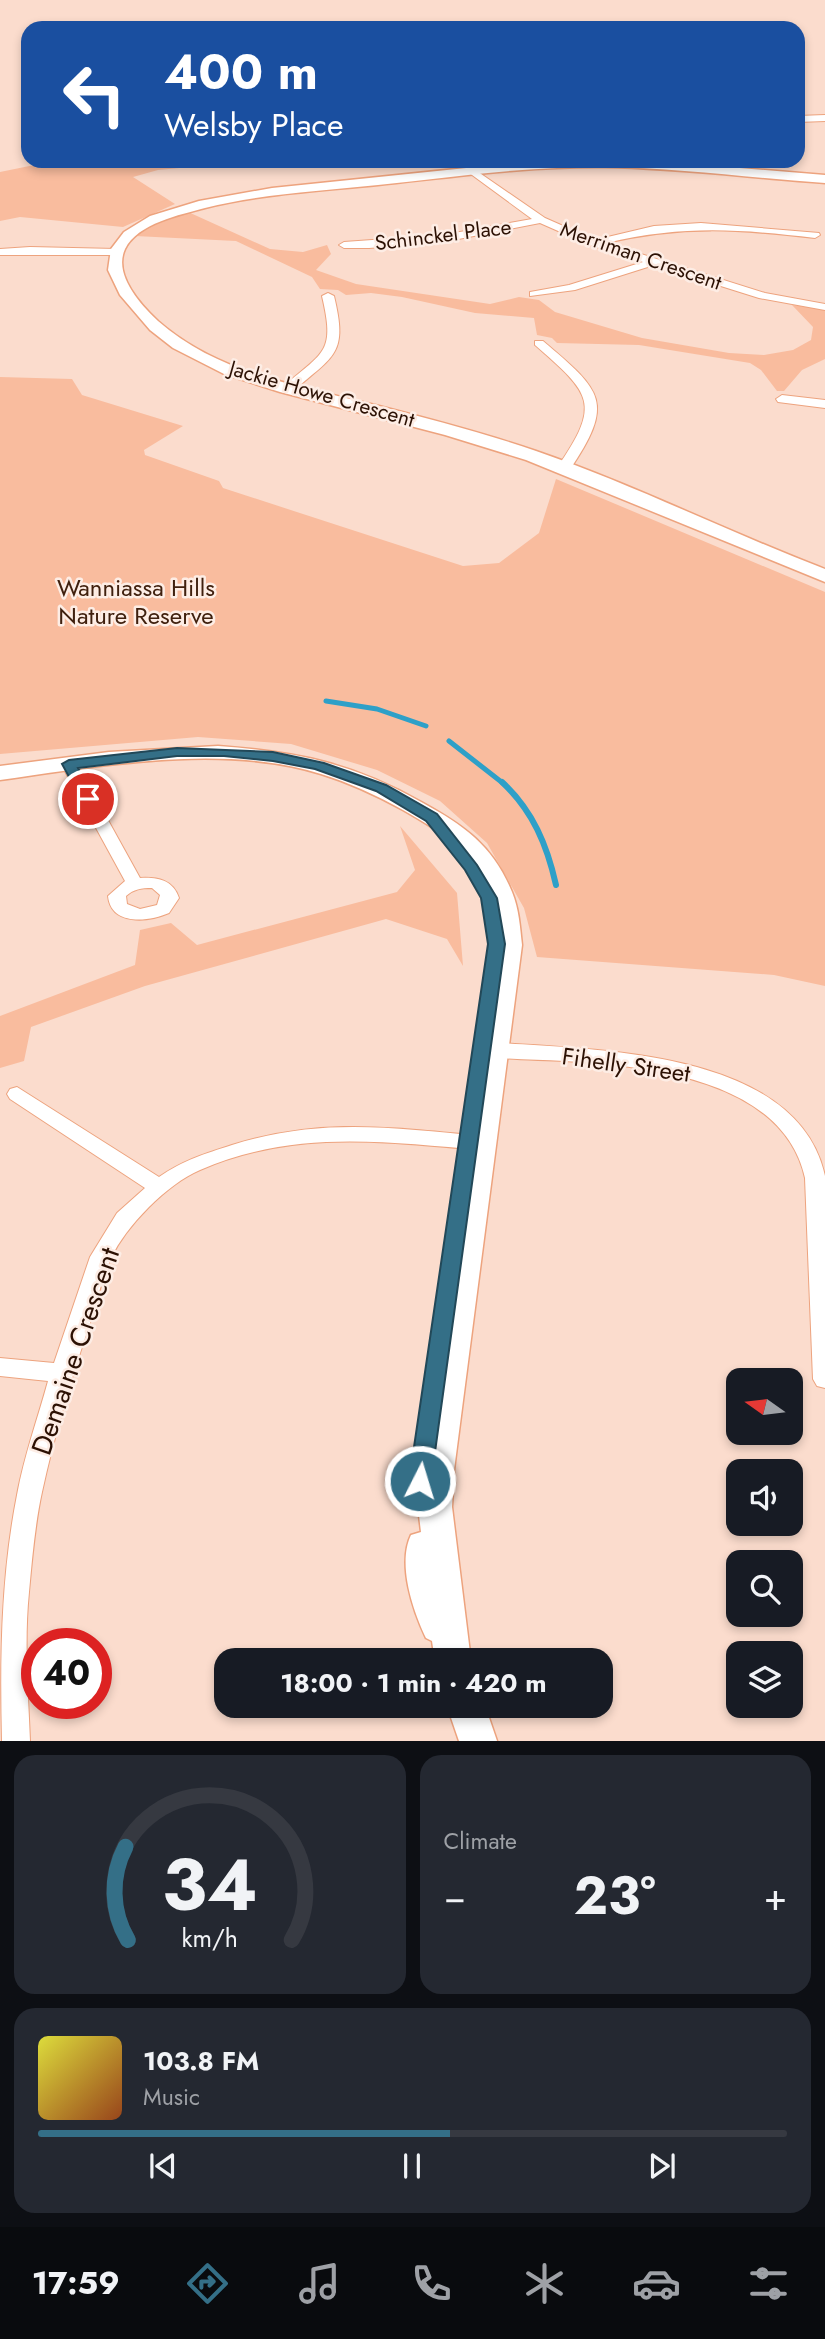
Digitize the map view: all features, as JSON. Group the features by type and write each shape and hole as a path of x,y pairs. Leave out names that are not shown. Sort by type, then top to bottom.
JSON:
{"street":[{"path":"805,119 825,118"},
{"path":"0,252 116,252 128,236 143,226 172,213 210,202 254,194 499,168"},
{"path":"697,168 825,179"},
{"name":"Merriman Crescent","path":"471,170 519,207 541,220 594,243 763,296 825,307"},
{"name":"Schinckel Place","path":"344,245 393,244 474,235 541,220"},
{"path":"594,243 640,232 686,226 738,226 815,235"},
{"name":"Jackie Howe Crescent","path":"116,252 114,268 118,279 155,327 175,342 222,366 289,388 460,433 564,468 825,576"},
{"path":"534,293 571,288 653,262"},
{"path":"289,388 328,355 335,344 336,328 328,296"},
{"path":"539,343 578,376 592,400 592,425 564,468"},
{"path":"782,399 825,404"},
{"path":"0,773 177,752 273,756 341,772 381,788 457,832 476,854 501,896 503,945 438,1401 427,1507 450,1648"},
{"path":"69,764 135,884"},
{"name":"Fihelly Street","path":"488,1050 670,1066 711,1078 748,1094 792,1127 808,1153 815,1178 825,1379"},
{"path":"17,1094 159,1187"},
{"name":"Demaine Crescent","path":"16,1741 6,1648 29,1494 62,1373 101,1257 125,1219 159,1187 191,1165 294,1136 368,1133 475,1142"},
{"path":"0,1367 62,1373"},
{"path":"470,1718 478,1741"}],"green space":[{"path":"21,168 180,168 158,170 133,177 175,204 123,227 20,217 0,221 0,172"},
{"path":"186,211 270,249 303,252 327,245 331,254 316,270 356,284 490,304 519,297 539,300 555,312 642,338 729,353 764,355 793,350 811,340 813,327 792,305 825,309 825,359 802,370 784,391 777,391 761,370 750,363 639,345 557,343 552,338 537,335 534,318 475,313 402,297 371,293 346,295 338,290 320,289 312,277 236,241 135,236 158,222"},
{"name":"Wanniassa Hills Nature Reserve","path":"0,377 72,379 82,395 183,426 144,450 145,455 219,481 223,488 463,566 499,563 539,533 556,479 825,592 825,986 774,975 537,957 524,908 487,843 440,801 377,770 291,744 198,737 0,754"},
{"path":"400,826 457,893 463,966 447,939 386,919 145,986 31,1027 24,1061 0,1068 0,1016 135,965 140,930 171,923 197,945 397,892 415,870"}],"waterway":[{"path":"326,701 377,709 426,726"},
{"path":"449,741 504,784"},
{"path":"504,784 537,829 556,885"}],"route":[{"path":"88,799 69,764 177,752 224,752 273,756 318,766 381,788 432,818 472,868 489,898 497,944 420,1481"}]}
